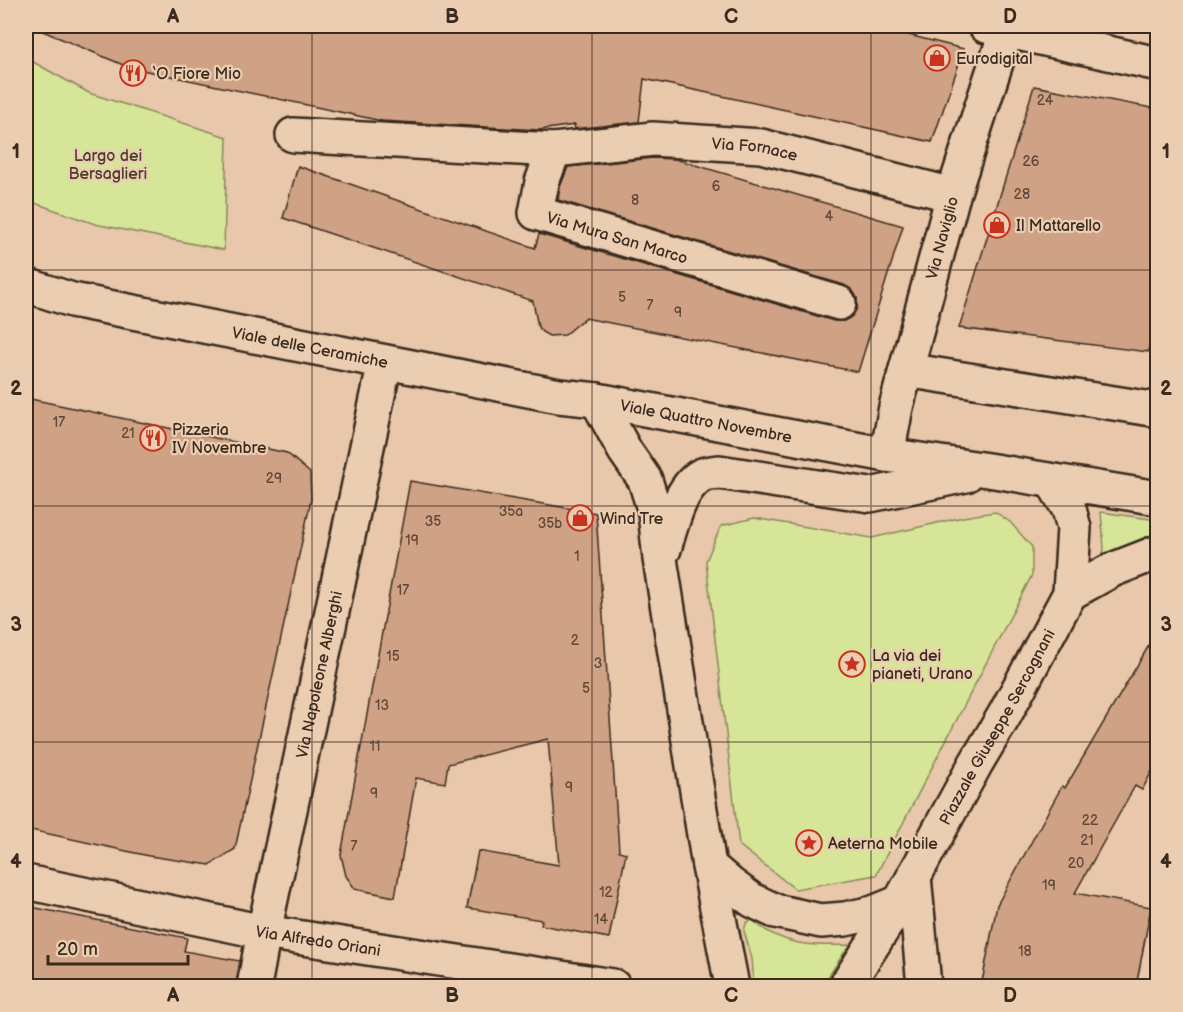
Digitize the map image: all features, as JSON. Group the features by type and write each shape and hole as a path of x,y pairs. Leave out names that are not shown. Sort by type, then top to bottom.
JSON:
{"street":[{"path":"1000,27 1035,38 1158,64"},
{"name":"Via Naviglio","path":"887,455 896,407 1000,27"},
{"path":"293,135 554,150"},
{"name":"Via Fornace","path":"554,150 653,139 760,146 953,195"},
{"name":"Via Mura San Marco","path":"554,150 542,182 536,213 840,303"},
{"name":"Viale delle Ceramiche","path":"26,285 72,300 559,396 597,400"},
{"name":"Via Napoleone Alberghi","path":"254,987 384,362"},
{"path":"906,370 1158,410"},
{"name":"Viale Quattro Novembre","path":"597,400 887,455 988,470"},
{"name":"Viale Quattro Novembre","path":"597,400 625,451 645,480 655,512 660,559"},
{"path":"732,987 709,866 660,559 677,509 688,487 702,475 719,472 870,495 988,470 1158,498"},
{"name":"Piazzale Giuseppe Sercognani","path":"846,987 907,889 1070,593 1074,528 1069,509 1052,481"},
{"path":"1070,593 1112,570 1158,552"},
{"path":"709,866 752,900 775,911 821,921 845,920 873,913 907,889 924,987"},
{"name":"Via Alfredo Oriani","path":"26,882 264,932 613,987"}],"green space":[{"name":"Largo dei Bersaglieri","path":"26,58 89,93 227,137 224,250 95,224 26,200"},
{"path":"995,512 1010,522 1032,547 1032,575 876,875 795,889 739,845 706,561 721,526 754,518 872,538"},
{"path":"1101,512 1157,520 1157,540 1102,560 1104,548"},
{"path":"752,920 764,929 787,940 811,945 851,945 822,986 754,986 752,959 744,931 746,923"}],"building":[{"path":"31,26 873,26 964,49 932,142 644,79 639,122 574,129 575,125 539,130 382,121 128,67"},
{"path":"1034,86 1158,109 1158,293 1148,352 959,328"},
{"path":"653,158 675,159 903,226 858,372 585,318 565,335 549,336 538,327 533,301 283,218 298,166 535,248 539,234 834,321 844,321 852,316 857,308 857,298 852,290 844,285 558,200 560,187 568,167"},
{"path":"26,398 287,453 310,473 311,500 235,849 210,865 149,856 26,829"},
{"path":"410,481 596,513 619,851 626,853 609,938 541,925 542,920 467,908 478,851 559,865 548,739 448,764 445,783 416,778 395,897 355,889 346,876 341,855"},
{"path":"1158,630 1158,760 1142,790 1135,786 1075,893 1151,907 1136,987 981,987 997,905 1062,786 1065,788"},
{"path":"26,906 187,938 184,951 240,961 236,987 26,987"}],"place":[{"name":"Eurodigital","path":"937,58"},
{"name":"‘O Fiore Mio","path":"133,73"},
{"name":"Il Mattarello","path":"997,225"},
{"name":"Pizzeria IV Novembre","path":"153,438"},
{"name":"Wind Tre","path":"580,518"},
{"name":"La via dei pianeti, Urano","path":"852,664"},
{"name":"Aeterna Mobile","path":"809,843"}]}
